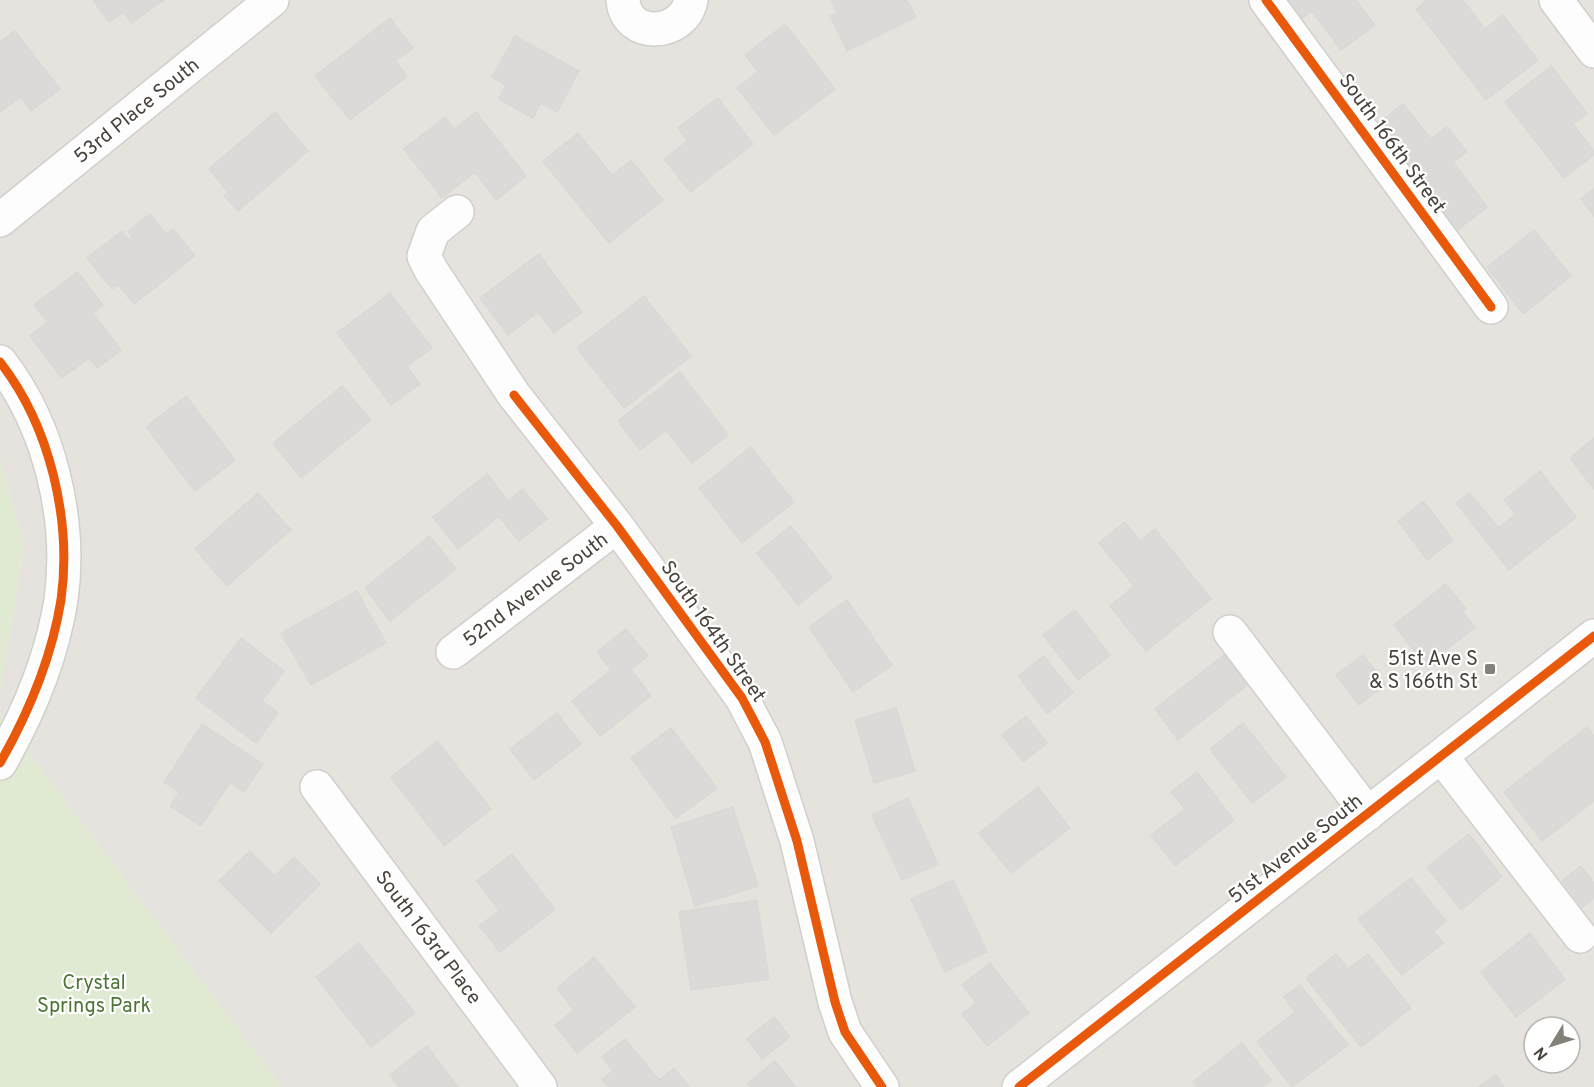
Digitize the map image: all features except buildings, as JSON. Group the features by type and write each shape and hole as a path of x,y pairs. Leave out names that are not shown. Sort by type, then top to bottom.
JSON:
{"street":[{"path":"622,0 628,14 636,23 648,29 660,30 673,26 683,18 691,0"},
{"name":"South 166th Street","path":"1266,0 1491,307"},
{"path":"1556,0 1594,51"},
{"name":"53rd Place South","path":"0,220 258,5"},
{"name":"South 164th Street","path":"456,212 433,231 424,256 514,395 617,526 741,698 765,742 797,841 834,1002 845,1032 882,1087"},
{"path":"0,362 25,403 52,468 63,540 61,599 51,646 15,738 0,763"},
{"name":"52nd Avenue South","path":"453,651 617,526"},
{"path":"1230,632 1368,814"},
{"name":"51st Avenue South","path":"1019,1087 1441,756 1592,642"},
{"path":"1441,756 1580,936"},
{"name":"South 163rd Place","path":"317,787 540,1087"}],"shaded area":[{"path":"0,0 1594,0 1594,1087 282,1087 0,715 0,692 24,546 0,458"}],"green space":[{"path":"0,458 24,546 0,692"},
{"name":"Crystal Springs Park","path":"0,715 282,1087 0,1087"}],"cycle path":[{"path":"1266,0 1491,307"},
{"path":"0,362 17,387 44,444 60,506 64,569 61,600 52,642 29,705 0,763"},
{"path":"514,395 617,526 742,698 765,742 797,841 835,1002 845,1032 882,1087"},
{"path":"1019,1087 1594,636"}],"place":[{"name":"51st Ave S & S 166th St","path":"1490,669"}]}
